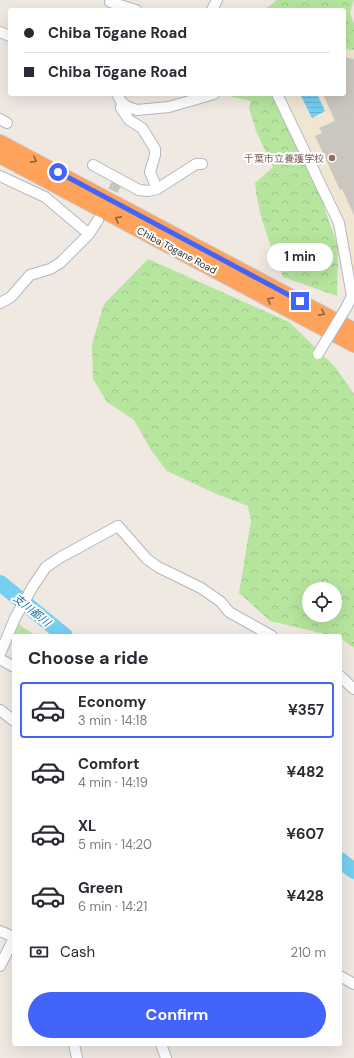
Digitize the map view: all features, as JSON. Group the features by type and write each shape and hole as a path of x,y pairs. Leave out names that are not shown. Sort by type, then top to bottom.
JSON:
{"highway":[{"name":"Chiba Tōgane Road","path":"0,142 354,330"},
{"name":"Chiba Tōgane Road","path":"0,156 354,345"}],"street":[{"path":"110,4 127,8"},
{"path":"120,98 128,108 137,110 169,107 207,96"},
{"path":"278,96 339,223 353,297 318,354"},
{"path":"120,98 121,108 129,120 142,128 155,149 155,155 150,172 157,189"},
{"path":"94,165 139,190 148,191 157,189 196,164 202,164"},
{"path":"0,176 45,197 89,234"},
{"path":"0,303 11,297 30,275 50,269 60,263 89,234 98,220"},
{"path":"0,654 15,618 33,586 46,567 118,526 147,559 158,567 201,588 221,602 229,612 268,634"},
{"path":"0,659 12,665"},
{"path":"342,678 354,689"},
{"path":"0,710 12,719"},
{"path":"0,931 12,937"},
{"path":"0,966 12,942"},
{"path":"342,977 354,984"},
{"path":"74,1046 77,1058"},
{"path":"162,1046 166,1058"}],"shaded area":[{"name":"千葉市立養護学校","path":"346,49 354,50 354,282 340,221 281,96 346,96"}],"green space":[{"path":"277,0 354,0 350,13 354,24 354,50 346,49 346,8 267,8"},
{"path":"229,96 275,96 274,99 317,186 338,247 337,296 283,277 259,207 255,183 273,167 256,131 249,108 251,101"},
{"path":"148,259 289,322 336,368 354,394 354,648 342,639 342,634 325,634 270,621 239,593 251,521 248,506 219,495 167,471 151,450 134,420 107,402 93,379 92,344 104,304"},
{"path":"17,623 33,634 12,634 12,640 9,639"}],"water":[{"path":"301,96 318,96 325,111 312,118"}],"building":[{"path":"346,57 354,59 354,215 342,189 340,190 315,136 322,133 319,128 335,121 324,96 346,96"}],"waterway":[{"name":"支川都川","path":"0,583 63,634"},
{"name":"支川都川","path":"342,862 354,871"}],"tunnel":[{"path":"106,204 119,179"}],"place":[{"name":"千葉市立養護学校","path":"332,158"}],"route":[{"path":"58,172 300,301"}]}
